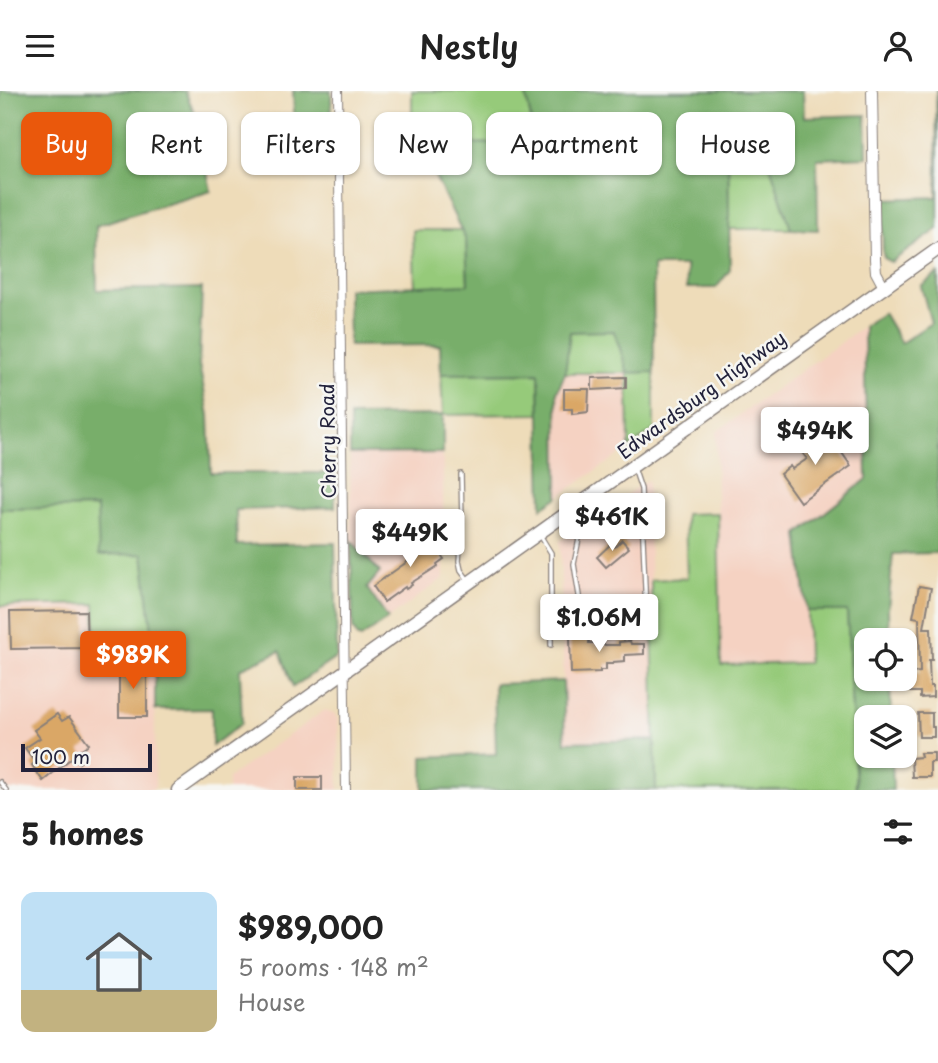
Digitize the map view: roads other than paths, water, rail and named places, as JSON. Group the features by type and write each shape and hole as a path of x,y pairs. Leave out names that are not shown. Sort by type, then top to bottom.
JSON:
{"main road":[{"name":"Edwardsburg Highway","path":"178,790 938,249"}],"street":[{"name":"Cherry Road","path":"338,91 346,790"},
{"path":"872,91 875,259 876,272 884,287"}],"lane":[{"path":"564,515 579,539 574,564 581,608 592,626 617,630 637,626 646,612 641,489 633,466"},
{"path":"461,474 462,523 459,561 461,570 470,582"},
{"path":"539,533 551,552 551,645"},
{"path":"0,782 6,790"}]}
